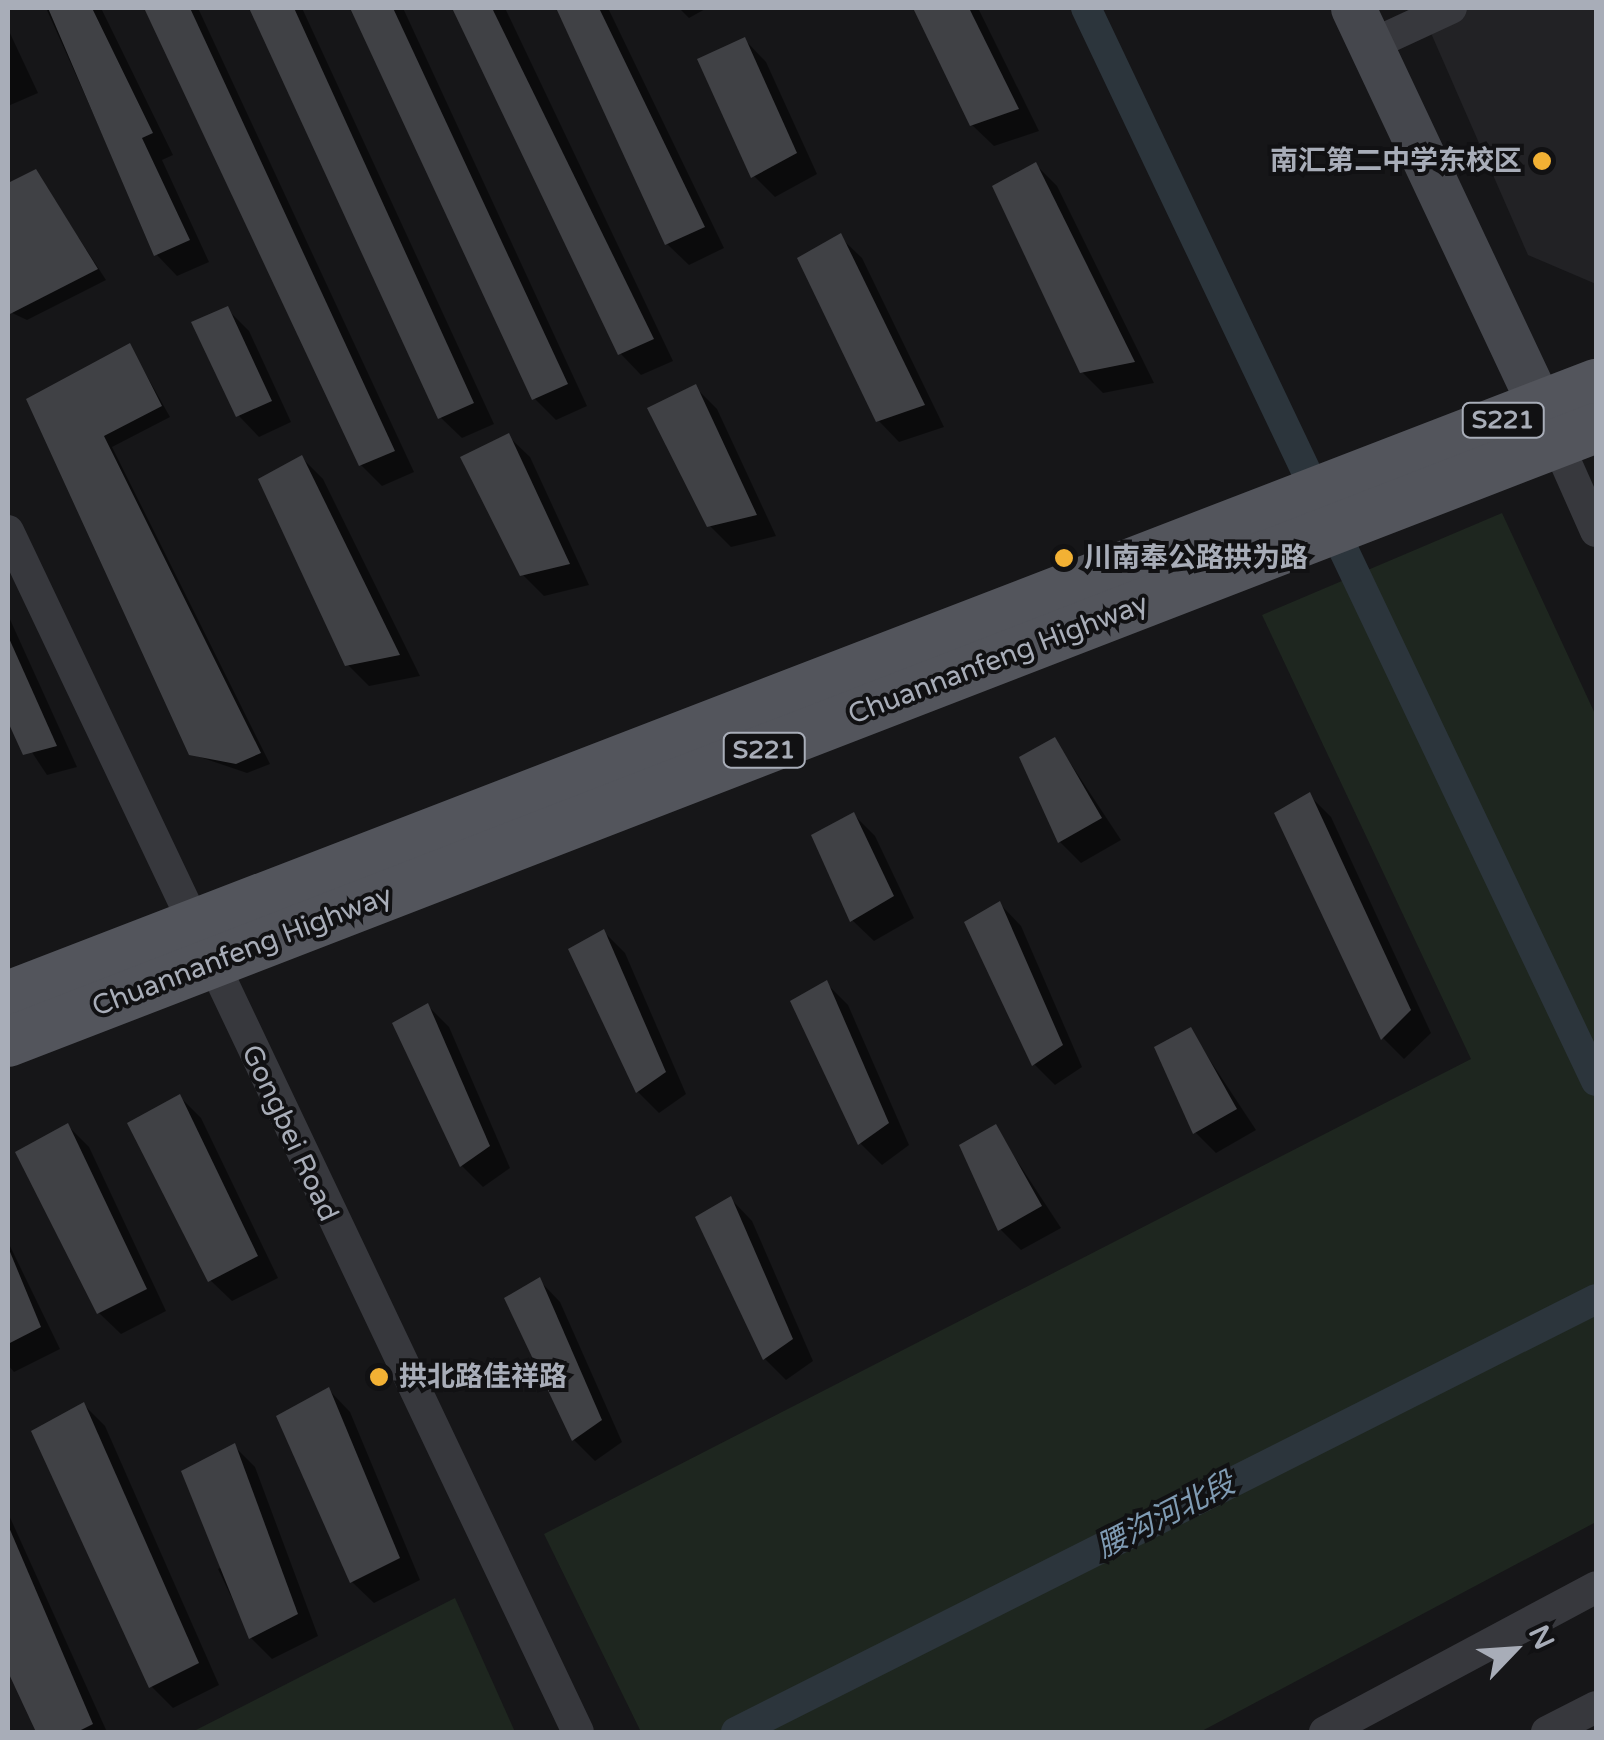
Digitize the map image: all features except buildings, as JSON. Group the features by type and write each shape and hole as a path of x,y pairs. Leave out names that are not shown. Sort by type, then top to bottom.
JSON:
{"main road":[{"path":"1362,26 1564,426"},
{"name":"Chuannanfeng Highway","path":"8,1042 204,944 1418,475 1564,426 1596,384"},
{"name":"Chuannanfeng Highway","path":"8,996 204,944"}],"street":[{"path":"1362,26 1451,8"},
{"path":"1564,426 1596,530"},
{"name":"Gongbei Road","path":"8,530 578,1732"},
{"path":"1325,1732 1596,1587"},
{"path":"1546,1732 1596,1707"}],"shaded area":[{"name":"南汇第二中学东校区","path":"1420,8 1596,8 1596,284 1528,255"},
{"path":"1502,513 1596,716 1596,1522 1200,1732 641,1732 544,1534 1471,1059 1262,615"},
{"path":"455,1598 515,1732 192,1732"}],"waterway":[{"path":"1086,8 1596,1081"},
{"name":"腰沟河北段","path":"736,1732 1596,1299"}],"place":[{"name":"南汇第二中学东校区","path":"1542,161"},
{"name":"川南奉公路拱为路","path":"1064,558"},
{"name":"拱北路佳祥路","path":"379,1377"}]}
